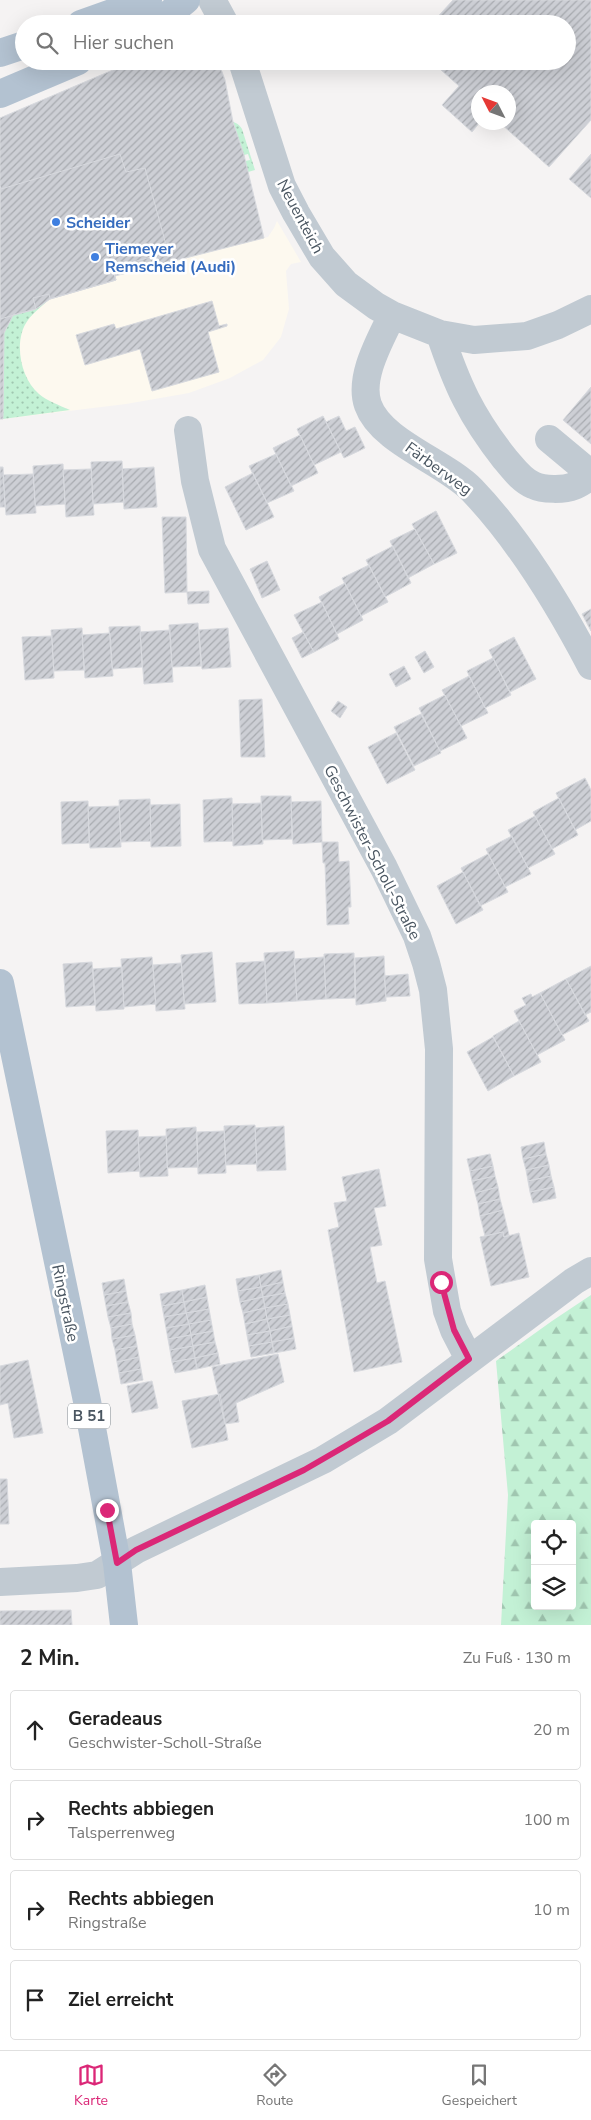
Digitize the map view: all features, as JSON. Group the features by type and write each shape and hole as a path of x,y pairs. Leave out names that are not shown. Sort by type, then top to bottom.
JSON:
{"main road":[{"path":"106,15 148,0"},
{"path":"168,15 186,0"},
{"path":"0,54 15,48"},
{"path":"0,94 57,70"},
{"name":"Ringstraße","path":"0,983 85,1392 117,1563 124,1625"}],"street":[{"path":"212,0 220,15"},
{"name":"Neuenteich","path":"245,70 282,186 305,230 322,257 346,284 376,306 392,315 440,334 474,340 527,336 558,325 591,309"},
{"name":"Färberweg","path":"392,315 376,347 366,381 366,402 373,418 387,430 471,488 501,524 559,606 591,666"},
{"path":"440,334 454,376 472,414 492,442 523,478 533,485 558,488 574,486 591,475 549,439"},
{"name":"Geschwister-Scholl-Straße","path":"188,430 195,481 212,549 384,868 417,936 426,963 432,990 439,1049 438,1259 454,1330 469,1359"},
{"path":"0,1582 77,1578 97,1574 136,1550 295,1474 388,1421 574,1281 591,1272"}],"shaded area":[{"path":"277,221 301,262 291,264 286,271 289,309 281,337 263,360 230,378 189,393 126,404 3,419 4,333 13,315 36,309 50,299 116,280 115,276 268,237"}],"green space":[{"path":"230,121 234,122 240,126 242,129 255,170 248,172 245,161 250,160 248,154 244,155 233,122 159,144"},
{"path":"50,299 30,317 23,328 20,348 21,358 23,369 32,387 49,401 70,410 3,419 4,333 13,315 36,309"},
{"path":"591,1295 591,1625 501,1625 508,1495 496,1361"}],"building":[{"path":"453,0 591,0 591,120 549,167 508,130 516,130 516,85 471,85 471,130 474,130 472,132 442,105 459,86 441,70 576,70 576,15 439,15"},
{"name":"Tiemeyer Remscheid (Audi)","path":"113,70 221,70 264,238 115,276 116,280 50,299 36,309 13,315 4,333 3,419 0,419 0,118"},
{"path":"120,154 126,172 145,168 168,252 112,268 116,280 50,299 49,294 33,298 36,309 0,319 0,186 1,189"},
{"path":"591,154 591,198 569,179"},
{"path":"212,301 219,326 227,324 227,326 208,332 219,372 152,391 140,349 85,365 76,335 114,324 116,329"},
{"path":"591,387 591,444 563,420"},
{"path":"323,416 341,452 314,465 297,429"},
{"path":"339,416 346,431 355,427 365,448 344,458 326,422"},
{"path":"300,435 318,473 291,486 273,448"},
{"path":"276,454 294,491 267,503 249,466"},
{"path":"122,461 124,502 93,504 91,462"},
{"path":"63,464 65,504 35,506 33,466"},
{"path":"0,467 3,467 5,507 0,507"},
{"path":"154,467 157,507 124,509 122,469"},
{"path":"91,469 94,515 66,517 63,470"},
{"path":"253,473 274,517 246,530 225,487"},
{"path":"33,474 36,513 6,515 3,475"},
{"path":"436,511 457,553 434,564 412,524"},
{"path":"162,517 186,517 187,592 165,593"},
{"path":"415,529 434,564 408,578 390,541"},
{"path":"393,546 411,583 385,597 366,560"},
{"path":"267,561 280,590 262,598 250,569"},
{"path":"369,565 388,602 361,616 342,578"},
{"path":"345,583 363,620 337,634 319,597"},
{"path":"209,591 209,603 188,604 187,592"},
{"path":"322,602 339,639 314,652 294,615"},
{"path":"591,609 591,631 582,614"},
{"path":"198,623 201,666 172,667 169,625"},
{"path":"140,626 142,667 112,669 109,627"},
{"path":"82,628 84,670 54,671 51,630"},
{"path":"228,628 231,667 202,669 199,630"},
{"path":"170,630 173,682 144,684 140,632"},
{"path":"303,632 314,652 302,658 292,638"},
{"path":"110,633 113,676 85,678 82,635"},
{"path":"52,636 54,678 25,680 22,637"},
{"path":"514,637 536,679 510,692 489,650"},
{"path":"425,651 434,667 424,673 415,657"},
{"path":"493,658 511,695 485,708 467,671"},
{"path":"404,666 411,679 396,687 389,674"},
{"path":"469,676 488,713 461,726 442,690"},
{"path":"445,695 467,738 440,751 419,708"},
{"path":"262,699 265,757 241,757 239,700"},
{"path":"338,701 347,707 340,718 331,711"},
{"path":"421,714 441,753 414,766 394,727"},
{"path":"396,733 415,770 387,784 368,747"},
{"path":"585,778 591,790 591,821 575,830 556,793"},
{"path":"261,796 291,796 292,839 262,840"},
{"path":"232,798 233,841 204,842 203,800"},
{"path":"559,798 578,835 552,849 533,812"},
{"path":"150,799 151,841 121,842 119,800"},
{"path":"88,801 89,843 62,844 61,802"},
{"path":"321,801 322,842 293,844 291,802"},
{"path":"261,803 263,844 233,846 232,804"},
{"path":"180,804 181,846 151,847 150,805"},
{"path":"119,806 121,847 90,848 88,807"},
{"path":"535,816 555,854 528,868 508,830"},
{"path":"512,836 531,874 505,887 486,849"},
{"path":"322,842 338,842 339,862 349,861 351,907 348,907 349,924 327,925 325,863 323,863"},
{"path":"488,854 508,892 480,906 461,868"},
{"path":"463,872 483,910 456,924 437,886"},
{"path":"294,951 297,1001 267,1003 264,953"},
{"path":"212,952 216,1002 184,1004 181,955"},
{"path":"354,953 355,998 326,999 324,954"},
{"path":"384,956 386,1001 356,1005 355,958"},
{"path":"152,957 156,1004 124,1007 121,959"},
{"path":"324,957 326,999 297,1001 294,959"},
{"path":"265,961 267,1003 239,1004 236,963"},
{"path":"92,962 95,1005 66,1007 63,964"},
{"path":"181,963 185,1009 156,1011 153,965"},
{"path":"591,966 591,1012 585,1015 566,979"},
{"path":"122,967 124,1009 96,1011 93,969"},
{"path":"408,974 410,996 386,997 384,976"},
{"path":"566,979 589,1021 562,1035 540,993"},
{"path":"540,993 565,1040 537,1055 514,1011 526,1005 522,998 531,994 532,997"},
{"path":"519,1021 541,1062 514,1076 493,1036"},
{"path":"493,1037 514,1076 488,1091 467,1052"},
{"path":"255,1125 257,1164 226,1165 224,1126"},
{"path":"284,1126 286,1170 257,1171 255,1128"},
{"path":"196,1127 198,1167 167,1168 166,1129"},
{"path":"138,1130 140,1171 108,1173 106,1131"},
{"path":"224,1131 226,1173 198,1174 197,1132"},
{"path":"166,1136 168,1176 140,1177 138,1137"},
{"path":"544,1142 546,1154 523,1159 521,1147"},
{"path":"490,1154 493,1166 470,1171 467,1159"},
{"path":"546,1154 549,1165 526,1170 523,1159"},
{"path":"549,1165 551,1176 528,1181 526,1170"},
{"path":"493,1166 495,1176 472,1181 470,1171"},
{"path":"379,1169 386,1206 374,1208 382,1245 370,1247 377,1283 385,1281 402,1362 354,1372 328,1230 339,1227 334,1203 347,1201 342,1177"},
{"path":"495,1176 498,1187 475,1193 472,1181"},
{"path":"551,1176 554,1187 530,1192 528,1181"},
{"path":"498,1187 500,1199 478,1204 475,1193"},
{"path":"554,1187 556,1198 533,1203 530,1192"},
{"path":"500,1199 503,1210 480,1216 478,1204"},
{"path":"503,1210 509,1235 504,1237 503,1232 485,1236 480,1216"},
{"path":"503,1232 504,1237 519,1233 529,1277 491,1286 480,1237"},
{"path":"281,1270 283,1282 261,1287 259,1275"},
{"path":"259,1275 261,1287 238,1291 236,1279"},
{"path":"124,1279 126,1291 104,1295 102,1283"},
{"path":"283,1282 285,1293 263,1297 261,1287"},
{"path":"205,1285 207,1297 184,1302 182,1290"},
{"path":"261,1287 263,1297 240,1302 238,1291"},
{"path":"182,1290 184,1302 162,1306 160,1294"},
{"path":"126,1291 128,1302 106,1306 104,1295"},
{"path":"285,1293 288,1304 265,1308 263,1297"},
{"path":"207,1297 209,1309 186,1313 184,1302"},
{"path":"263,1297 265,1308 243,1313 240,1302"},
{"path":"128,1302 131,1313 108,1317 106,1306"},
{"path":"184,1302 186,1313 164,1317 162,1306"},
{"path":"288,1304 290,1315 267,1319 265,1308"},
{"path":"265,1308 267,1319 245,1324 243,1313"},
{"path":"209,1309 211,1320 189,1324 186,1313"},
{"path":"131,1313 132,1324 111,1328 108,1317"},
{"path":"186,1313 189,1324 166,1328 164,1317"},
{"path":"290,1315 292,1326 270,1331 267,1319"},
{"path":"267,1319 270,1331 247,1335 245,1324"},
{"path":"211,1320 213,1331 191,1335 189,1324"},
{"path":"132,1324 135,1335 112,1339 111,1328"},
{"path":"189,1324 191,1335 168,1339 166,1328"},
{"path":"292,1326 294,1338 272,1342 270,1331"},
{"path":"213,1331 215,1342 193,1346 191,1335"},
{"path":"270,1331 272,1342 249,1346 247,1335"},
{"path":"135,1335 137,1346 115,1350 112,1339"},
{"path":"191,1335 193,1346 170,1350 168,1339"},
{"path":"294,1338 296,1349 274,1353 272,1342"},
{"path":"215,1342 218,1353 195,1358 193,1346"},
{"path":"272,1342 274,1353 251,1357 249,1346"},
{"path":"137,1346 139,1357 117,1362 115,1350"},
{"path":"193,1346 195,1358 172,1362 170,1350"},
{"path":"218,1353 220,1364 197,1369 195,1358"},
{"path":"278,1354 284,1382 236,1403 239,1422 225,1424 212,1367"},
{"path":"139,1357 141,1369 119,1373 117,1362"},
{"path":"195,1358 197,1369 175,1373 172,1362"},
{"path":"28,1360 43,1433 14,1438 8,1403 0,1405 0,1366"},
{"path":"141,1369 143,1380 121,1384 119,1373"},
{"path":"152,1381 158,1408 132,1413 127,1386"},
{"path":"220,1394 228,1440 192,1448 182,1401"},
{"path":"0,1479 7,1479 9,1524 0,1524"},
{"path":"71,1610 72,1625 0,1625 0,1611"}],"place":[{"name":"Scheider","path":"56,222"},
{"name":"Tiemeyer Remscheid (Audi)","path":"95,257"}],"route":[{"path":"107,1510 117,1563 136,1550 304,1470 388,1421 469,1359 454,1330 441,1282"}]}
